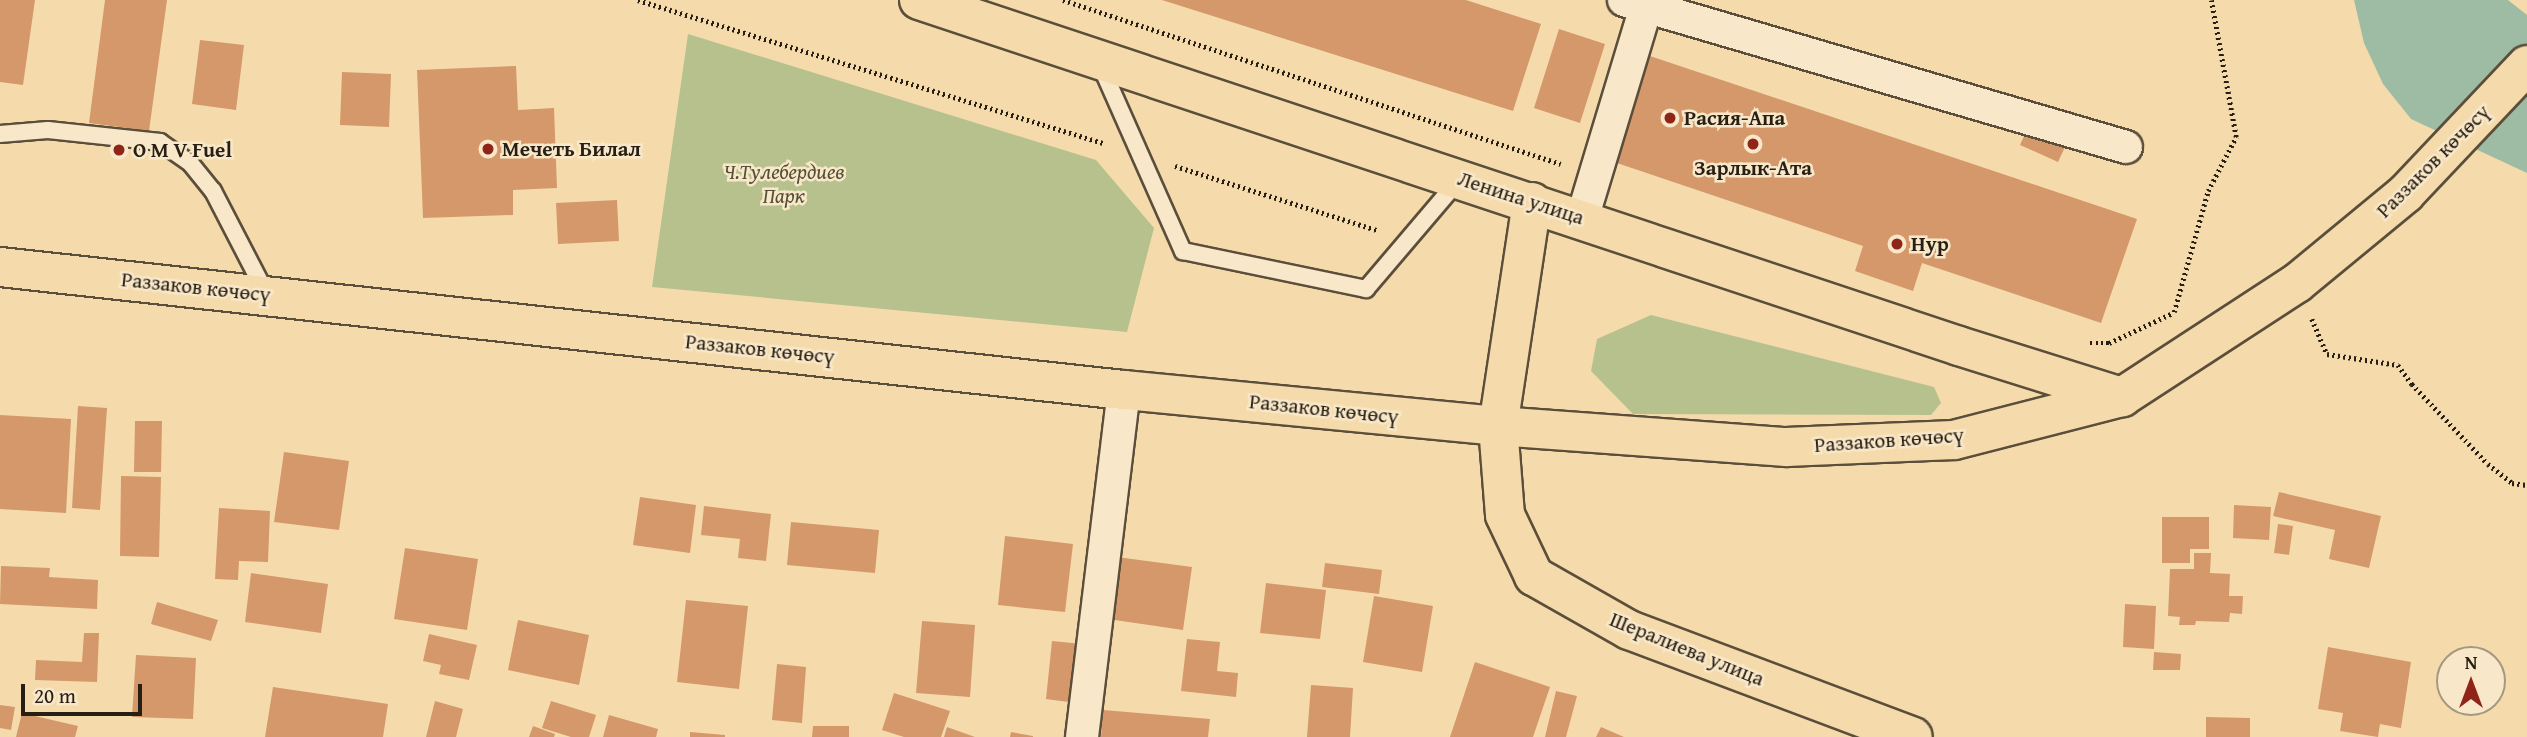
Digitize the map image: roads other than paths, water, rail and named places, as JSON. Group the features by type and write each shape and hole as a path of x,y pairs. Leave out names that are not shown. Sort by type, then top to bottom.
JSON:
{"main road":[{"name":"Ленина улица","path":"936,3 1959,346 2122,397"},
{"name":"Раззаков көчөсү","path":"0,267 1124,390 1498,426 1786,447 1954,439 2122,397 2297,283 2406,192 2527,65"},
{"name":"Шералиева улица","path":"1531,202 1498,426 1505,515 1534,576 1629,630 1913,737"}],"street":[{"path":"1582,219 1635,4 2126,147"},
{"path":"1082,737 1124,390"}],"lane":[{"path":"1097,59 1183,251 1366,289 1460,178"},
{"path":"0,134 48,130 160,142 191,164 214,191 267,295"}],"place":[{"name":"Расия-Апа","path":"1670,118"},
{"name":"Зарлык-Ата","path":"1753,144"},
{"name":"Мечеть Билал","path":"488,149"},
{"name":"O M V Fuel","path":"119,150"},
{"name":"Нур","path":"1897,244"}],"park label":[{"name":"Ч.Тулебердиев Парк","path":"784,184"}]}
